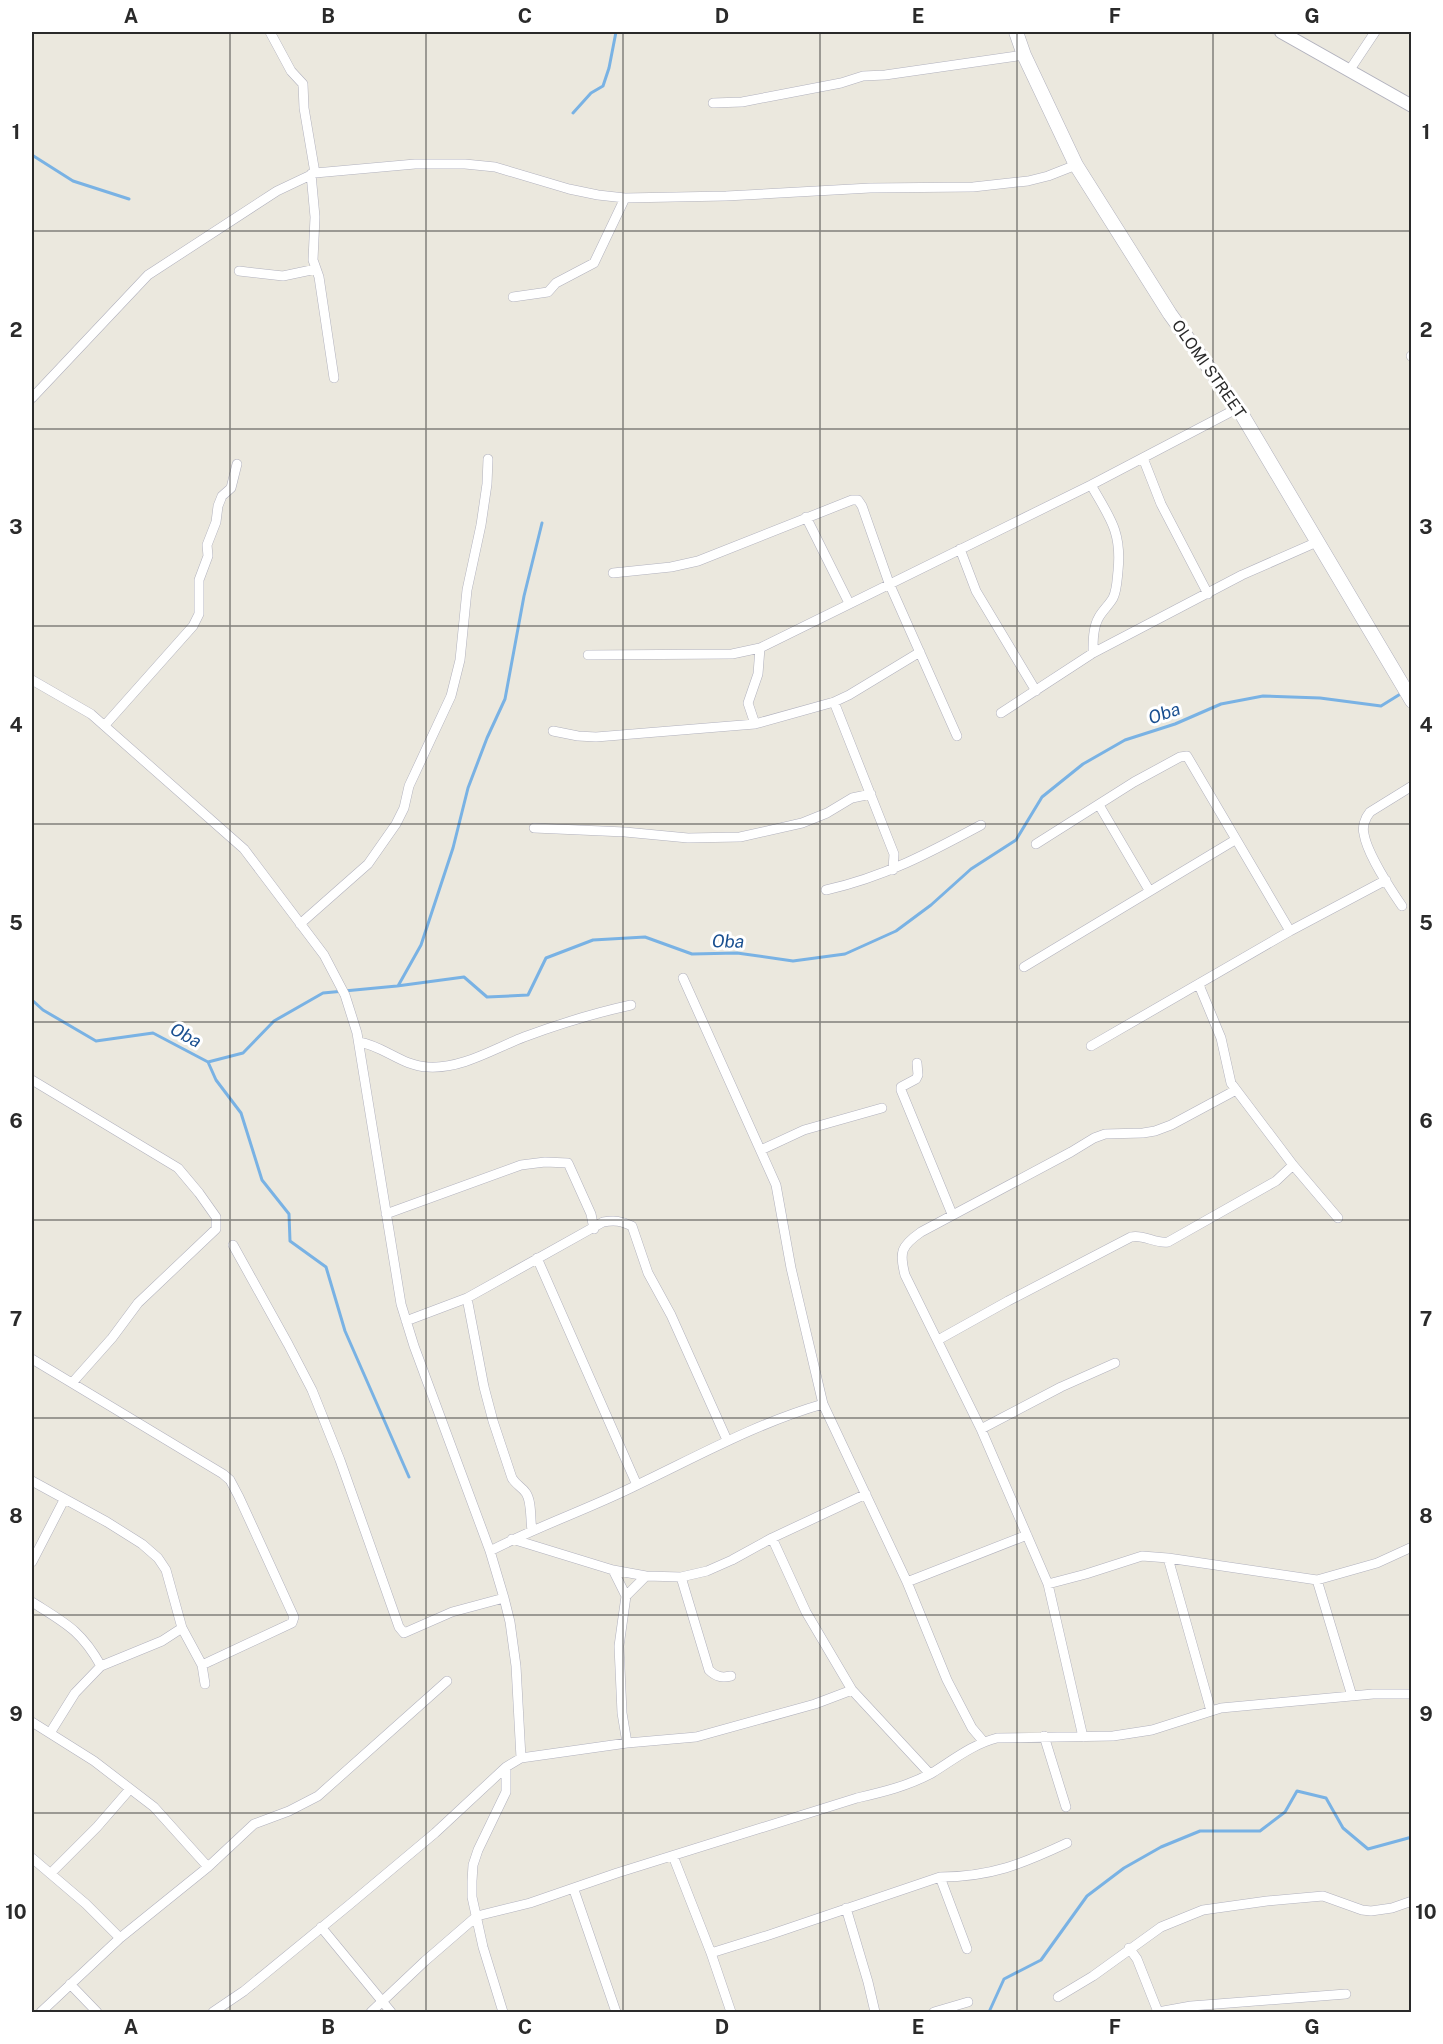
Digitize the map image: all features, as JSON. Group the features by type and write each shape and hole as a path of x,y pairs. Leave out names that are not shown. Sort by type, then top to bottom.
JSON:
{"main road":[{"name":"OLOMI STREET","path":"1016,32 1024,55 1077,165 1170,314 1238,408 1412,701"}],"street":[{"path":"270,32 291,71 303,84 313,173 315,217 313,260 334,378"},
{"path":"1281,32 1412,106"},
{"path":"1348,71 1375,32"},
{"path":"713,103 742,102 841,83 863,76 885,75 1024,55"},
{"path":"32,398 119,303 148,275 277,192 313,173 415,164 495,166 569,189 625,198 973,187 1028,181 1077,165"},
{"path":"513,297 548,292 556,283 594,262 625,198"},
{"path":"239,271 283,276 316,269"},
{"path":"588,655 732,654 760,648 1091,486 1193,434 1238,408"},
{"path":"1143,458 1161,504 1208,594"},
{"path":"300,924 368,864 396,824 404,808 409,786 451,696 460,660 467,590 483,515 489,459"},
{"path":"105,725 193,626 200,604 200,580 208,556 207,545 216,522 218,506 222,496 231,488 237,464"},
{"path":"1091,486 1115,526 1119,557 1113,598 1099,617 1094,630 1093,653"},
{"path":"614,573 670,567 698,561 806,517 852,500 858,500 889,583 957,736"},
{"path":"806,517 849,603"},
{"path":"1001,713 1093,653 1274,560 1317,542"},
{"path":"960,549 976,591 1036,691"},
{"path":"755,724 748,703 758,674 760,648"},
{"path":"553,731 596,737 755,724 834,702 920,652"},
{"path":"32,680 73,702 105,725 238,843 257,864 324,955 335,976 350,1010 359,1042 398,1291 406,1321 490,1551 510,1622 516,1666 521,1758"},
{"path":"834,702 894,854 893,870"},
{"path":"1036,844 1134,782 1180,756 1187,756 1290,931"},
{"path":"1401,906 1364,834 1366,818 1370,812 1412,786"},
{"path":"534,828 625,832 688,838 740,837 802,823 827,813 852,798 871,794"},
{"path":"1099,805 1149,890"},
{"path":"826,890 856,883 893,870 981,825"},
{"path":"1024,968 1149,890 1235,840"},
{"path":"1091,1046 1199,986 1290,931 1386,880"},
{"path":"683,978 776,1185 796,1291 823,1404 907,1582 947,1680 972,1728 982,1741"},
{"path":"1199,986 1221,1038 1231,1083 1293,1165 1338,1218"},
{"path":"359,1042 367,1043 408,1064 431,1068 457,1064 548,1029 631,1005"},
{"path":"916,1063 918,1075 916,1079 901,1087 901,1090 952,1214"},
{"path":"32,1080 178,1168 199,1192 216,1217 216,1229 138,1303 112,1338 72,1383"},
{"path":"1083,1737 1048,1584 981,1429 905,1275 902,1250 909,1240 921,1232 1094,1138 1105,1134 1155,1131 1171,1125 1236,1090"},
{"path":"761,1150 804,1130 882,1108"},
{"path":"386,1214 521,1165 545,1162 568,1163 591,1214 594,1229"},
{"path":"938,1340 1131,1237 1138,1236 1161,1243 1168,1242 1276,1181 1293,1165"},
{"path":"406,1321 467,1298 603,1222 616,1220 632,1226 648,1273 670,1315 727,1440"},
{"path":"233,1245 312,1390 376,1556 399,1628 404,1633 412,1631 452,1612 504,1598"},
{"path":"537,1258 637,1485"},
{"path":"467,1298 476,1350 493,1421 512,1478 528,1497 532,1530"},
{"path":"32,1359 230,1480 294,1617 292,1623 202,1665"},
{"path":"981,1429 1115,1363"},
{"path":"490,1551 532,1530 637,1485 727,1440 791,1414 823,1404"},
{"path":"32,1481 107,1522 142,1544 158,1558 166,1570 182,1628 202,1665 205,1684"},
{"path":"512,1539 613,1570 646,1576 681,1577 707,1571 866,1494"},
{"path":"32,1562 64,1500"},
{"path":"907,1582 1027,1535"},
{"path":"772,1538 806,1612 852,1690 930,1774"},
{"path":"1048,1584 1142,1556 1317,1580 1377,1563 1411,1549"},
{"path":"1168,1558 1211,1711"},
{"path":"613,1570 626,1596 619,1646 622,1713 627,1743"},
{"path":"626,1596 646,1576"},
{"path":"681,1577 709,1670 714,1675 731,1676"},
{"path":"1317,1580 1352,1696"},
{"path":"32,1602 74,1628 92,1649 101,1666"},
{"path":"50,1733 75,1693 101,1666 162,1641 182,1628"},
{"path":"41,2013 120,1938 208,1867 254,1824 289,1811 318,1796 447,1681"},
{"path":"213,2013 244,1991 435,1833 506,1767 521,1758 627,1743 696,1737 815,1704 852,1690"},
{"path":"371,2013 425,1961 477,1916 574,1890 617,1873 857,1798 897,1788 930,1774 982,1741 1044,1736 1113,1736 1152,1730 1211,1711 1241,1706 1373,1694 1412,1694"},
{"path":"32,1722 94,1761 154,1807 208,1867"},
{"path":"1044,1736 1066,1807"},
{"path":"503,2013 483,1947 472,1897 473,1865 506,1792 506,1767"},
{"path":"51,1873 97,1827 130,1789"},
{"path":"711,1953 940,1877 962,1878 1024,1863 1067,1842"},
{"path":"672,1856 711,1953 731,2013"},
{"path":"32,1873 35,1862 51,1873 120,1938"},
{"path":"940,1877 967,1949"},
{"path":"574,1890 616,2013"},
{"path":"1058,1997 1093,1976 1161,1927 1203,1910 1323,1896 1371,1911 1392,1908 1412,1901"},
{"path":"846,1908 875,2013"},
{"path":"321,1927 391,2013"},
{"path":"1129,1948 1137,1959 1158,2012 1191,2006 1346,1994"},
{"path":"70,1984 97,2013"},
{"path":"934,2013 968,2002"}],"waterway":[{"path":"573,113 591,93 603,86 616,32"},
{"path":"32,155 73,181 129,199"},
{"path":"398,986 421,945 453,848 468,788 505,699 524,596 542,523"},
{"name":"Oba","path":"32,1000 43,1010 96,1041 153,1033 208,1062 243,1053 274,1021 323,993 464,977 487,997 528,995 546,958 593,940 645,937 692,954 737,953 793,961 845,954 896,931 931,905 971,869 1016,840 1042,797 1083,764 1125,740 1175,724 1221,704 1263,696 1320,698 1381,706 1402,693"},
{"path":"208,1062 216,1080 241,1113 262,1180 289,1214 290,1241 326,1267 345,1331 409,1477"},
{"path":"989,2012 1004,1979 1041,1960 1087,1896 1124,1868 1161,1847 1200,1831 1260,1831 1285,1812 1297,1791 1326,1798 1343,1828 1368,1849 1412,1837"}]}
